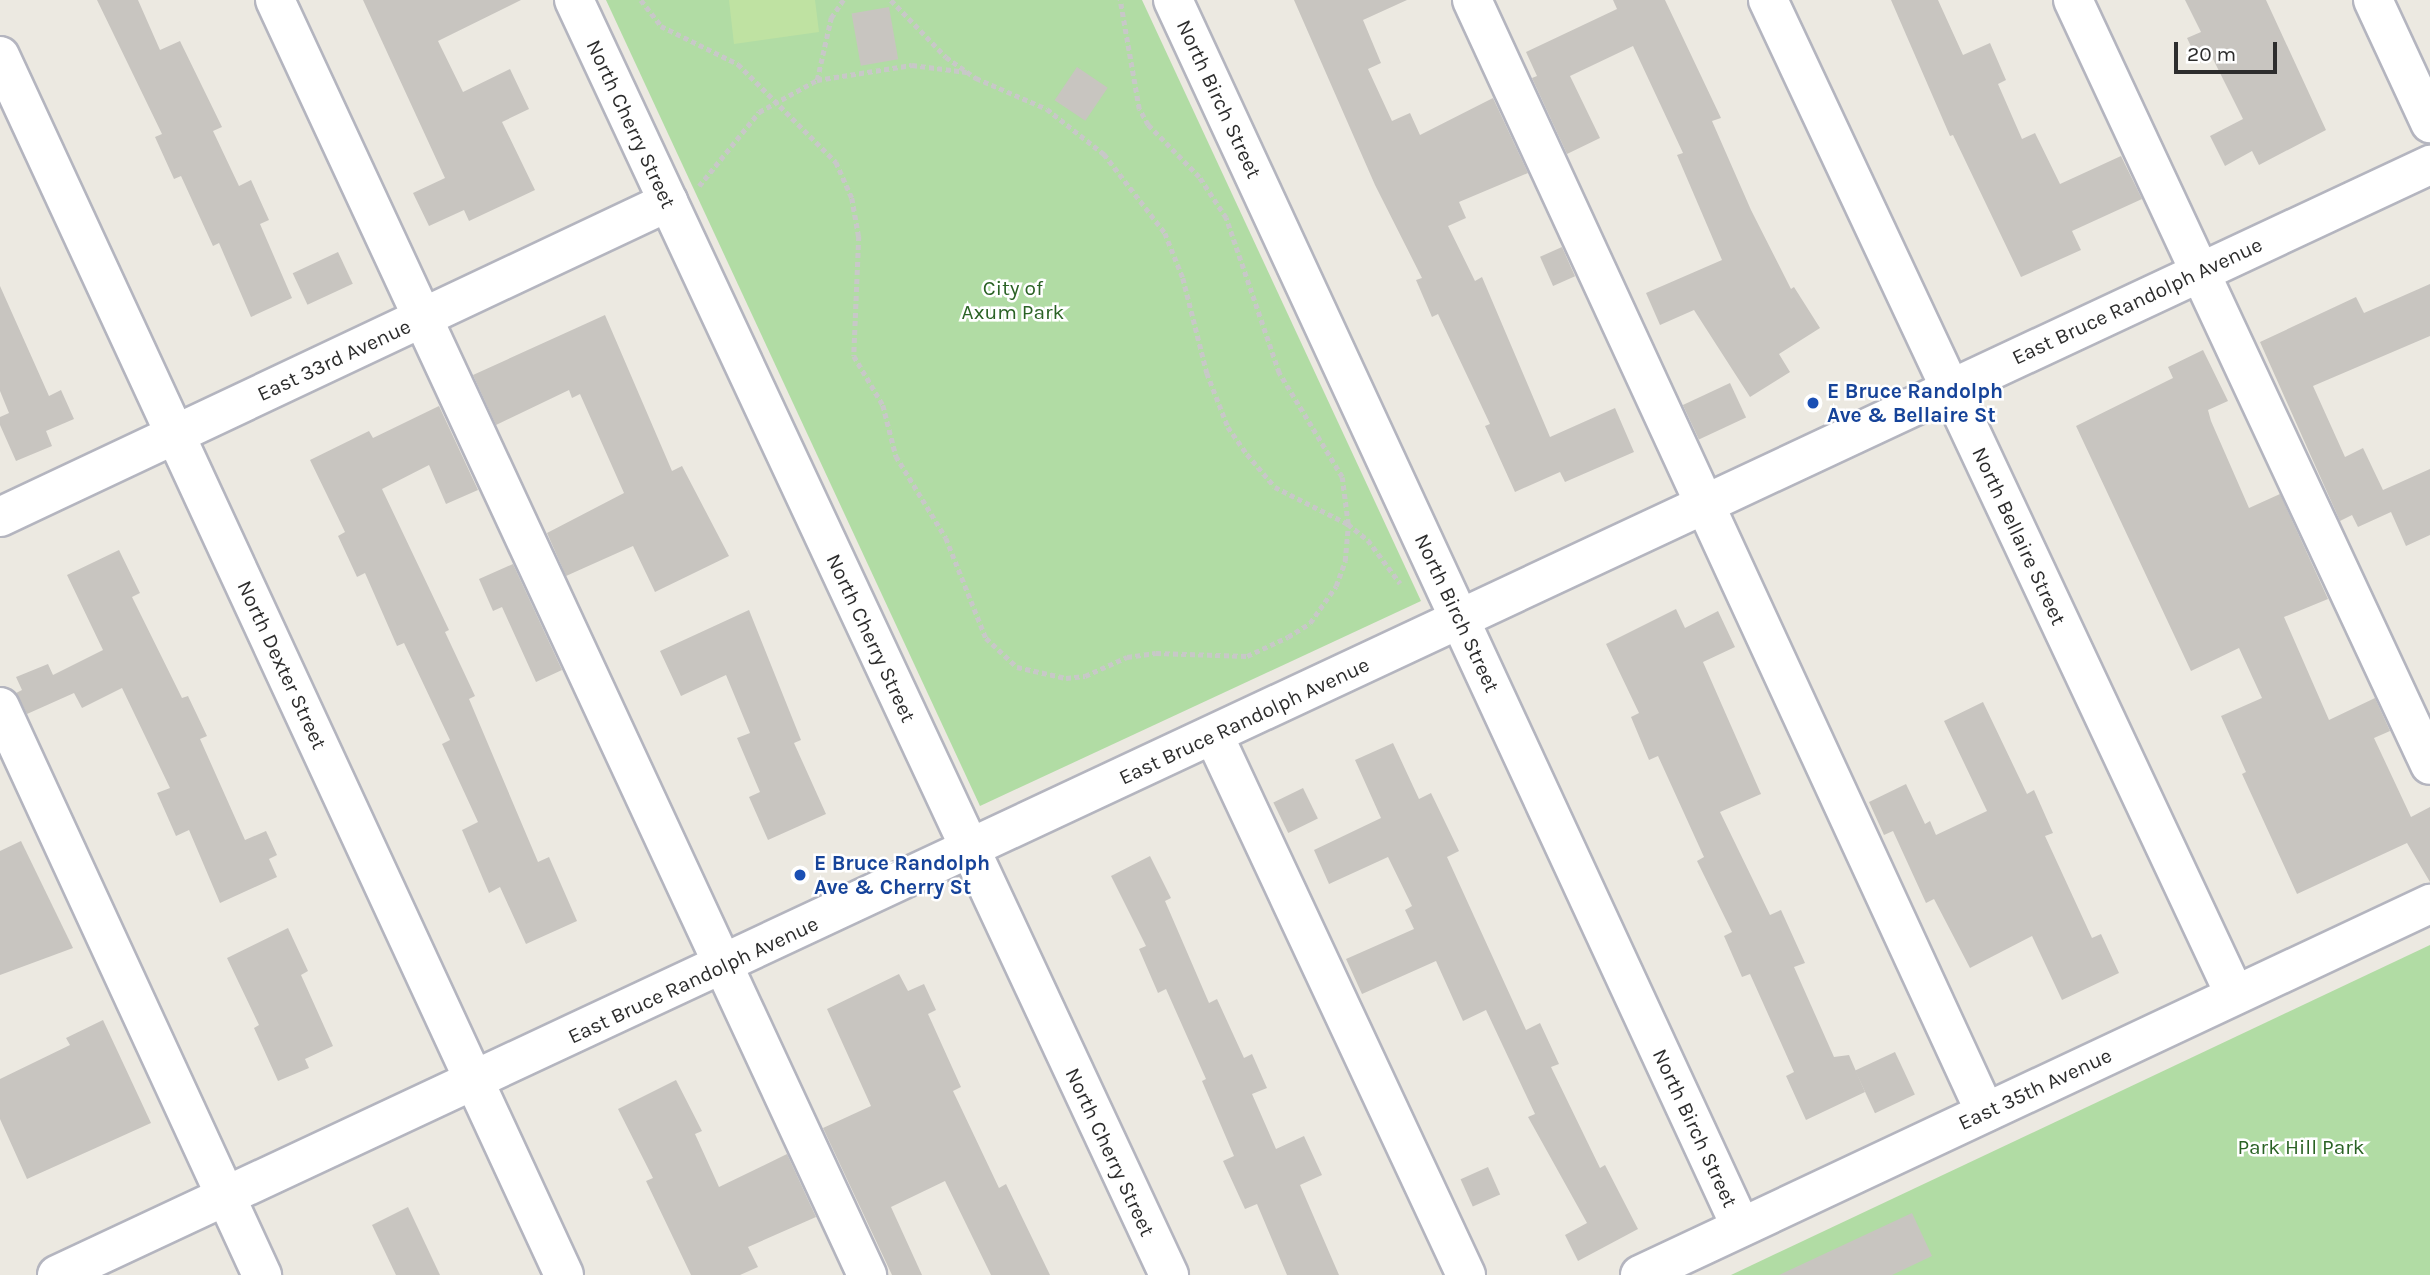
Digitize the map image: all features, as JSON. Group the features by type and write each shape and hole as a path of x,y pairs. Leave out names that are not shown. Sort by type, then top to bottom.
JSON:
{"street":[{"path":"275,0 867,1275"},
{"name":"North Cherry Street","path":"573,0 1169,1275"},
{"name":"North Birch Street","path":"1173,0 1741,1227"},
{"path":"1472,0 1986,1112"},
{"name":"North Bellaire Street","path":"1768,0 2235,995"},
{"path":"2073,0 2430,765"},
{"path":"2373,0 2430,123"},
{"name":"North Dexter Street","path":"0,56 564,1275"},
{"name":"East Bruce Randolph Avenue","path":"57,1275 724,966 2430,164"},
{"name":"East 33rd Avenue","path":"0,517 668,202"},
{"path":"0,707 262,1275"},
{"path":"1214,736 1466,1275"},
{"name":"East 35th Avenue","path":"1640,1275 2430,904"}],"path":[{"path":"640,0 662,26 738,64 778,100 830,155 846,180 859,236 854,356 883,405 906,478 946,538 976,621 1001,656 1017,667 1066,678 1085,676 1127,657 1156,653 1247,656 1310,623 1322,608 1345,561 1349,524 1342,477 1279,373 1226,218 1199,177 1155,133 1139,109 1120,0"},
{"path":"817,80 831,18 843,0"},
{"path":"891,0 920,33 968,72 1047,110 1104,154 1170,244 1190,302 1207,373 1228,427 1275,486 1349,524 1368,540 1407,593"},
{"path":"668,202 699,186 742,128 778,100 817,80 912,65 968,72"}],"green space":[{"name":"City of Axum Park","path":"606,0 1142,0 1421,601 980,806"},
{"path":"729,0 815,0 819,32 734,44"},
{"name":"Park Hill Park","path":"2430,945 2430,1275 1731,1275"}],"building":[{"path":"97,0 138,0 160,50 180,41 222,127 213,131 239,186 251,180 269,220 260,224 292,298 251,317 219,243 213,246 181,176 174,179 155,137 162,134"},
{"path":"363,0 521,0 438,41 463,92 510,69 529,109 502,122 535,190 469,221 464,210 429,226 413,193 445,178"},
{"path":"1294,0 1407,0 1363,20 1381,63 1368,69 1392,121 1410,113 1420,135 1493,98 1528,173 1459,202 1466,218 1448,226 1475,281 1482,277 1550,437 1615,408 1634,452 1565,482 1560,472 1515,492 1485,426 1490,424 1438,314 1432,317 1416,280 1422,278 1375,185"},
{"path":"1613,0 1665,0 1721,118 1712,121 1751,210 1791,289 1794,287 1820,328 1779,354 1790,372 1750,397 1694,310 1660,325 1646,293 1722,260 1677,155 1683,153 1633,46 1570,76 1600,138 1567,154 1532,78 1537,76 1526,52 1617,9"},
{"path":"1891,0 1938,0 1963,55 1990,43 2006,80 1998,84 2022,139 2035,133 2060,184 2121,156 2142,199 2072,231 2081,250 2021,277 1953,135 1950,136"},
{"path":"2185,0 2266,0 2326,130 2259,165 2252,151 2225,166 2210,136 2243,119 2212,57 2199,63 2187,38 2201,32"},
{"path":"889,7 898,59 861,66 852,14"},
{"path":"1077,67 1108,88 1085,121 1055,100"},
{"path":"1562,247 1575,276 1553,286 1540,257"},
{"path":"338,252 353,284 307,305 293,273"},
{"path":"2430,284 2430,336 2313,386 2345,457 2363,448 2383,490 2430,469 2430,535 2406,546 2391,512 2358,527 2352,515 2340,521 2260,342 2356,297 2364,313"},
{"path":"0,286 49,396 61,390 74,419 46,431 52,446 16,461 0,425 0,417 9,413 0,391"},
{"path":"605,315 672,471 682,466 729,556 655,592 633,546 566,576 547,533 624,493 580,394 572,398 569,390 496,425 473,375"},
{"path":"2203,350 2228,401 2208,410 2211,421 2249,508 2280,494 2328,599 2284,617 2329,720 2375,698 2390,731 2374,738 2411,817 2430,807 2430,882 2407,843 2297,894 2242,774 2246,772 2221,716 2262,698 2239,648 2191,671 2076,426 2173,378 2168,367"},
{"path":"1730,383 1746,417 1699,439 1683,405"},
{"path":"439,406 478,490 446,504 429,465 382,489 449,630 445,632 475,696 469,699 538,862 549,857 577,921 526,944 500,887 489,893 462,830 478,822 442,744 450,740 404,643 397,646 365,573 357,577 338,536 345,532 310,460 369,431 373,438"},
{"path":"119,550 140,593 132,597 182,698 188,696 207,736 200,739 245,840 266,831 277,855 269,859 277,877 220,903 189,830 176,836 157,793 170,788 122,688 82,708 74,693 27,714 16,693 22,690 16,677 48,664 53,675 103,650 67,575"},
{"path":"513,564 562,670 536,682 502,607 493,611 479,579"},
{"path":"1676,609 1685,628 1718,611 1735,647 1703,662 1761,794 1720,812 1770,915 1781,910 1805,963 1794,967 1834,1057 1849,1055 1865,1092 1806,1120 1786,1076 1794,1072 1750,974 1742,977 1724,936 1732,932 1697,861 1704,857 1658,756 1649,760 1631,717 1639,713 1606,644"},
{"path":"749,610 801,740 794,743 826,814 768,840 749,797 760,792 737,738 750,733 726,675 681,696 660,651"},
{"path":"1983,702 2027,794 2034,790 2053,833 2045,836 2092,938 2101,934 2119,973 2062,1000 2032,936 1970,968 1934,899 1926,903 1893,831 1884,835 1869,802 1906,784 1925,824 1930,821 1936,835 1987,811 1944,721"},
{"path":"1393,743 1419,799 1431,793 1459,851 1447,857 1526,1030 1540,1023 1559,1064 1551,1067 1600,1168 1605,1165 1638,1229 1578,1261 1565,1235 1587,1223 1528,1117 1535,1114 1486,1010 1463,1021 1436,961 1362,994 1346,959 1414,929 1405,910 1412,906 1388,857 1329,884 1314,850 1381,818 1355,760"},
{"path":"1303,788 1318,819 1288,833 1273,802"},
{"path":"21,841 73,948 0,975 0,851"},
{"path":"1150,856 1171,898 1165,901 1209,1003 1217,999 1244,1058 1252,1054 1267,1088 1252,1094 1276,1149 1304,1136 1322,1175 1300,1185 1339,1275 1287,1275 1257,1204 1245,1209 1223,1161 1234,1156 1202,1081 1206,1079 1166,989 1158,993 1139,949 1146,946 1111,876"},
{"path":"288,928 308,971 301,975 333,1046 305,1059 309,1068 278,1081 254,1028 259,1025 227,958"},
{"path":"899,974 908,991 924,984 936,1010 928,1014 961,1087 953,1091 999,1188 1006,1184 1050,1275 991,1275 945,1181 891,1207 922,1275 892,1275 823,1128 871,1106 827,1009"},
{"path":"103,1020 151,1123 27,1179 0,1119 0,1079 70,1045 66,1038"},
{"path":"1895,1052 1915,1095 1875,1113 1855,1071"},
{"path":"676,1080 702,1131 695,1134 719,1187 787,1154 816,1217 748,1247 758,1267 740,1275 691,1275 646,1181 653,1178 618,1109"},
{"path":"1488,1167 1500,1194 1473,1207 1461,1179"},
{"path":"408,1207 440,1275 396,1275 372,1225"},
{"path":"1912,1213 1932,1256 1892,1275 1779,1275"}],"place":[{"name":"E Bruce Randolph Ave & Bellaire St","path":"1813,403"},
{"name":"E Bruce Randolph Ave & Cherry St","path":"800,875"}]}
